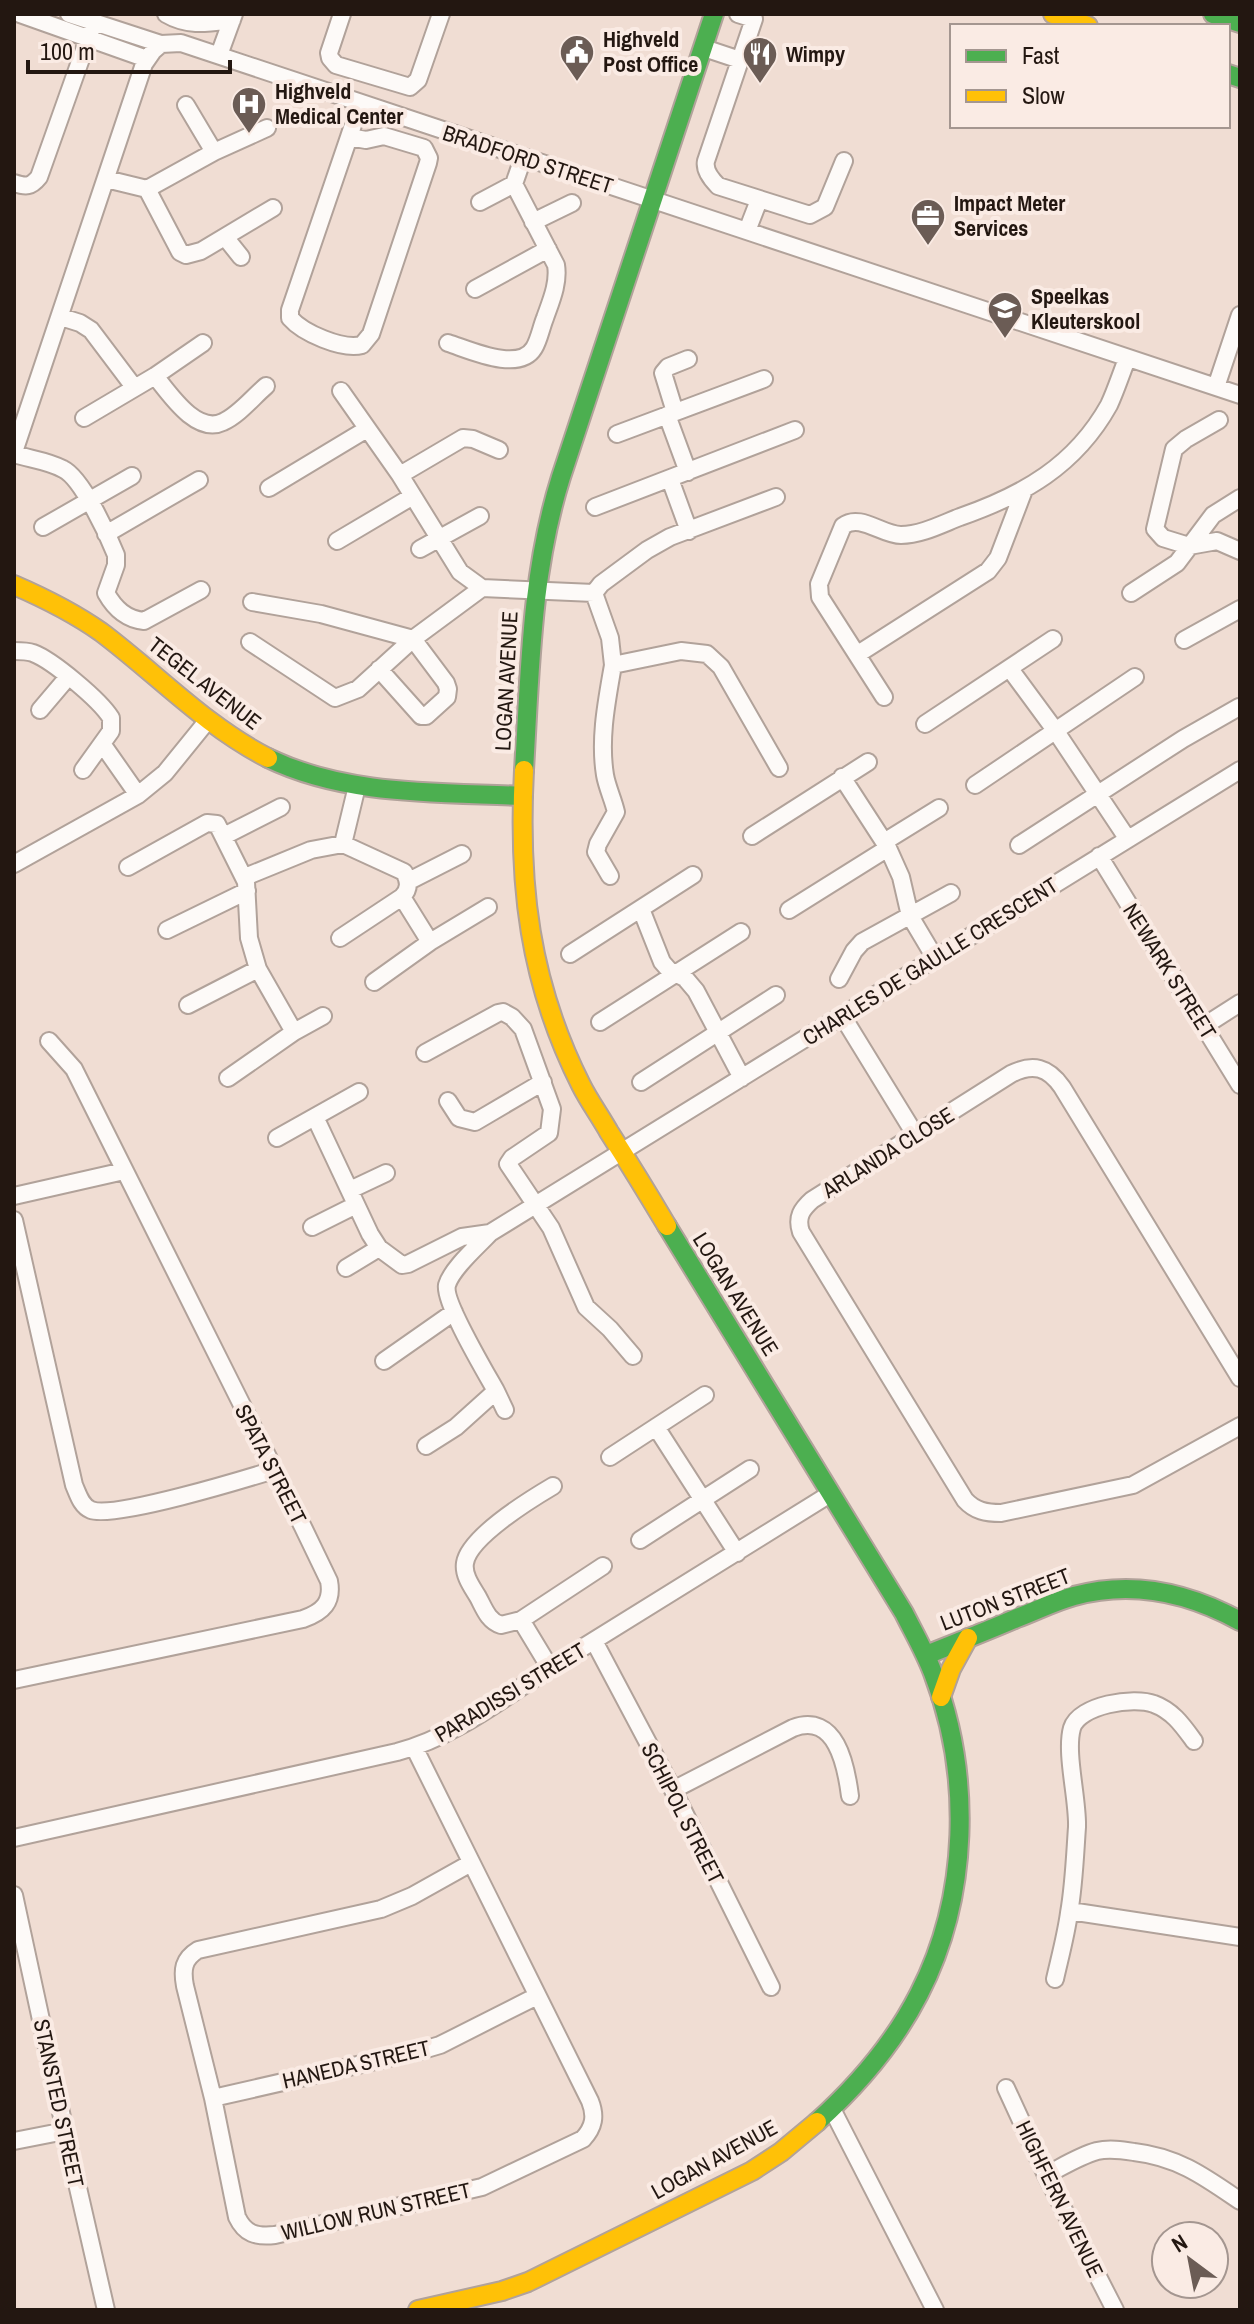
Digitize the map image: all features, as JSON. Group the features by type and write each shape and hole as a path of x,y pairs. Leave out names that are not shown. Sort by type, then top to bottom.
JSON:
{"street":[{"name":"BRADFORD STREET","path":"69,14 161,44 177,42 219,55 1216,387"},
{"path":"166,14 194,25 233,17"},
{"path":"342,14 329,53 336,65 410,87 416,83 441,14"},
{"name":"LOGAN AVENUE","path":"418,2310 515,2287 555,2270 747,2174 796,2141 874,2065 898,2032 929,1973 946,1930 957,1885 959,1810 956,1759 941,1697 926,1655 904,1613 590,1103 571,1064 541,984 524,892 523,796 535,590 551,509 714,14"},
{"path":"738,14 754,19 705,165 710,176 718,186 810,215 825,207 844,161"},
{"path":"1053,14 1082,24"},
{"path":"1213,14 1240,23"},
{"path":"27,15 147,59"},
{"path":"219,55 233,17"},
{"path":"14,183 26,187 39,177 94,22"},
{"path":"161,44 147,59 14,453 63,468 73,476 90,501 117,560 106,593 114,607 123,614 144,621 201,590"},
{"path":"704,48 740,60"},
{"path":"349,137 366,140 391,136 424,148 429,158 371,334 362,345 355,347 302,330 290,314 349,137 376,78"},
{"path":"186,105 214,152"},
{"path":"106,179 147,189 214,152 267,128"},
{"path":"480,202 514,184 523,158"},
{"path":"448,343 513,360 526,356 534,348 555,290 557,272 514,184"},
{"path":"147,189 182,254 190,255 273,208"},
{"path":"747,231 759,200"},
{"path":"533,222 572,203"},
{"path":"225,237 241,257"},
{"path":"475,289 548,249"},
{"path":"1240,315 1216,387 1240,395"},
{"path":"61,317 91,330 134,387"},
{"path":"84,418 203,343"},
{"path":"688,359 668,367 663,373 688,472"},
{"path":"884,697 823,603 819,590 843,526 856,521 896,535 910,534 1024,490 1054,471 1080,447 1110,402 1127,359"},
{"path":"155,376 182,410 206,424 214,425 227,420 266,386"},
{"path":"617,434 764,379"},
{"path":"341,391 400,475 460,572 482,588 594,593"},
{"path":"1219,420 1180,444 1171,456 1155,529 1163,538 1189,546 1217,541 1240,551"},
{"path":"269,488 367,429"},
{"path":"595,507 795,430"},
{"path":"400,475 463,438 499,450"},
{"path":"43,527 132,476"},
{"path":"670,479 689,531"},
{"path":"106,534 199,480"},
{"path":"858,654 988,571 998,558 1024,490"},
{"path":"337,541 413,496"},
{"path":"594,593 601,584 647,550 670,537 776,497"},
{"path":"1131,593 1177,563 1213,515 1240,498"},
{"path":"420,549 480,516"},
{"name":"TEGEL AVENUE","path":"14,585 78,617 231,737 302,773 357,786 523,796"},
{"path":"250,642 335,698 358,689 413,639 482,588"},
{"path":"594,593 610,638 613,665 604,756 605,777 616,812 596,852 610,876"},
{"path":"252,602 321,614 413,639 446,683 447,699 426,716 421,716 379,669"},
{"path":"1184,640 1240,609"},
{"path":"925,724 1053,639"},
{"path":"14,651 37,655 83,689 111,718 111,731 83,770"},
{"path":"613,665 681,651 707,654 721,667 779,768"},
{"path":"1010,669 1127,838"},
{"path":"40,710 68,677"},
{"path":"975,785 1135,677"},
{"path":"1019,845 1239,707"},
{"path":"14,864 138,795 165,773 208,720"},
{"path":"103,745 138,795"},
{"path":"752,836 868,762"},
{"name":"CHARLES DE GAULLE CRESCENT","path":"490,1233 1240,770"},
{"path":"842,777 886,845 901,877 910,916 935,958"},
{"path":"343,844 357,786"},
{"path":"224,836 281,807"},
{"path":"789,910 939,808"},
{"path":"128,867 207,823 217,824 246,884 249,938 258,969 294,1032"},
{"path":"167,930 311,850 343,844 404,872 406,889 430,942"},
{"path":"340,938 406,889 462,854"},
{"name":"NEWARK STREET","path":"1099,856 1240,1085"},
{"path":"570,954 693,875"},
{"path":"839,979 862,942 951,893"},
{"path":"374,982 430,942 488,907"},
{"path":"641,909 662,962 692,985 742,1078"},
{"path":"600,1022 741,932"},
{"path":"188,1005 258,969"},
{"path":"641,1082 776,995"},
{"path":"1204,1026 1240,1003"},
{"path":"425,1053 484,1019 503,1012 519,1022 552,1109 551,1129 545,1137 512,1158 508,1164 551,1228 586,1307 633,1356"},
{"path":"228,1078 294,1032 323,1016"},
{"path":"843,1017 916,1136"},
{"name":"SPATA STREET","path":"14,1680 303,1619 324,1608 331,1590 74,1069 49,1041"},
{"name":"ARLANDA CLOSE","path":"1240,1378 1067,1095 1051,1074 1036,1067 1020,1070 812,1200 800,1214 798,1223 801,1232 971,1507 988,1513 1001,1513 1133,1485 1240,1426"},
{"path":"448,1101 459,1118 475,1122 543,1082"},
{"path":"277,1138 359,1092"},
{"path":"315,1117 379,1248 397,1263 408,1264 462,1237 490,1233"},
{"path":"14,1196 124,1171"},
{"path":"312,1227 386,1173"},
{"path":"14,1220 74,1485 86,1506 94,1511 116,1510 214,1488 274,1470"},
{"path":"490,1233 452,1275 447,1284 447,1296 505,1410"},
{"path":"346,1268 379,1248"},
{"path":"384,1361 454,1312"},
{"path":"426,1446 456,1427 496,1391"},
{"path":"610,1457 705,1395"},
{"path":"656,1427 737,1553"},
{"path":"640,1540 750,1469"},
{"path":"553,1486 501,1521 470,1551 464,1564 466,1577 490,1618 501,1625 521,1620 603,1566"},
{"name":"PARADISSI STREET","path":"14,1838 414,1747 461,1726 830,1494"},
{"name":"LUTON STREET","path":"926,1655 1087,1592 1120,1589 1155,1591 1195,1599 1240,1621"},
{"path":"521,1620 550,1668"},
{"path":"941,1697 954,1661 968,1638"},
{"name":"SCHIPOL STREET","path":"594,1641 673,1790 771,1987"},
{"path":"1055,1979 1070,1911 1077,1826 1071,1755 1073,1724 1090,1710 1116,1703 1143,1701 1171,1713 1194,1741"},
{"path":"673,1790 793,1728 811,1725 827,1732 834,1740 847,1770 850,1796"},
{"name":"WILLOW RUN STREET","path":"414,1747 590,2101 594,2120 583,2139 482,2187 275,2235 260,2237 250,2234 242,2228 237,2217 213,2098 182,1970 191,1954 381,1909 412,1896 471,1863"},
{"name":"STANSTED STREET","path":"14,1895 106,2310"},
{"path":"1070,1911 1240,1937"},
{"name":"HANEDA STREET","path":"213,2098 440,2045 537,1996"},
{"name":"HIGHFERN AVENUE","path":"1006,2088 1046,2175 1115,2310"},
{"path":"832,2109 935,2310"},
{"path":"14,2141 65,2131"},
{"path":"1046,2175 1099,2151 1117,2149 1147,2153 1194,2170 1240,2201"}],"traffic: fast":[{"path":"524,770 530,659 543,549 551,513 714,14"},
{"path":"1213,14 1240,23"},
{"path":"1230,75 1240,78"},
{"path":"268,758 298,770 361,786 523,796"},
{"path":"667,1226 904,1613 933,1673 946,1712 954,1753 959,1794 956,1877 936,1957 919,1994 887,2046 861,2078 817,2122"},
{"path":"926,1655 1060,1601 1096,1591 1139,1589 1160,1592 1201,1603 1240,1621"}],"traffic: slow":[{"path":"1053,14 1082,24"},
{"path":"14,585 59,606 101,632 223,731 268,758"},
{"path":"524,770 526,893 531,932 549,1008 584,1091 667,1226"},
{"path":"941,1697 951,1669 968,1638"},
{"path":"418,2310 528,2282 752,2171 817,2122"}],"place":[{"name":"Highveld Post Office","path":"577,83"},
{"name":"Wimpy","path":"760,85"},
{"name":"Highveld Medical Center","path":"249,135"},
{"name":"Impact Meter Services","path":"928,247"},
{"name":"Speelkas Kleuterskool","path":"1005,340"}]}
